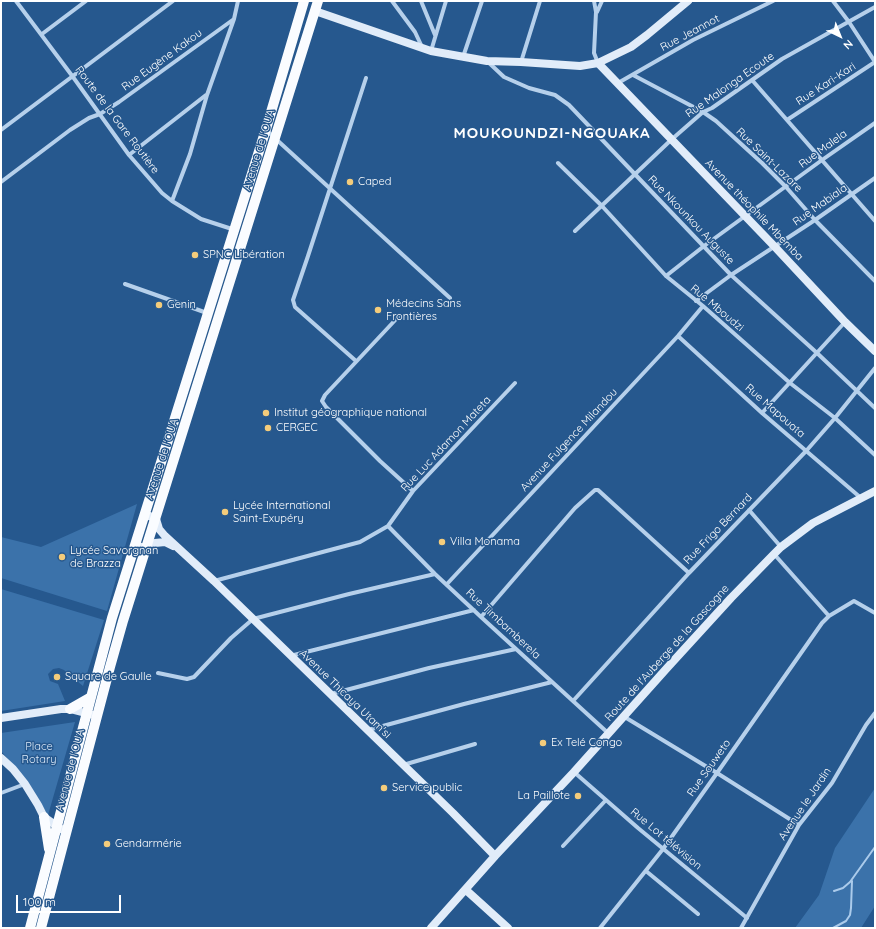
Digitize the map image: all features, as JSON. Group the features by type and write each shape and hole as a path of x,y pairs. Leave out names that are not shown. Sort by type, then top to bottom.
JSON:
{"main road":[{"name":"Avenue de l'OUA","path":"41,928 86,713 112,618 266,129 304,1"},
{"name":"Avenue de l'OUA","path":"30,928 50,855 62,829 146,548 276,139 318,1"},
{"path":"70,709 90,697"},
{"path":"44,817 48,834 50,855"}],"street":[{"name":"Route de la Gare Routière","path":"16,1 73,76 129,155 154,185 172,201 200,219 246,233"},
{"path":"42,34 86,1"},
{"path":"1,130 173,1"},
{"path":"172,201 190,154 207,95 234,19 238,1"},
{"path":"392,1 415,32 422,48"},
{"path":"421,1 435,35"},
{"path":"431,51 446,1"},
{"path":"463,57 482,1"},
{"path":"521,62 540,1"},
{"path":"594,1 596,12 594,48 595,58 598,64"},
{"path":"596,12 602,1"},
{"path":"315,11 431,51 487,61 580,66 598,64 630,46 647,35 688,1"},
{"name":"Rue Jeannot","path":"618,84 692,40 773,1"},
{"path":"833,1 849,22 875,62"},
{"name":"Rue Malonga Ecoute","path":"576,231 671,140 703,112 782,59 875,7"},
{"name":"Rue Eugène Kakou","path":"1,182 70,130 89,118 100,114 234,19"},
{"name":"Rue Nkounkou Auguste","path":"487,61 504,77 529,88 555,95 562,99 731,275 817,352 875,408"},
{"name":"Rue Kari-Kari","path":"787,120 875,62"},
{"name":"Avenue théophile Mbemba","path":"598,64 775,247 845,322 875,351"},
{"name":"Rue Saint-Lazare","path":"633,75 703,112 716,121 786,187 815,220 875,281"},
{"path":"356,361 295,307 293,302 366,78"},
{"path":"752,80 875,222"},
{"path":"129,155 207,95"},
{"name":"Rue Malela","path":"666,276 704,246 822,160 875,124"},
{"path":"266,129 450,298"},
{"name":"Rue Mboudzi","path":"558,163 602,206 666,276 703,306 790,383 835,418 875,456"},
{"name":"Rue Mabiala","path":"696,301 731,275 775,247 875,178"},
{"path":"125,284 207,313"},
{"name":"Avenue Fulgence Milandou","path":"447,584 678,336 703,306"},
{"path":"398,316 325,395 322,401 326,407 380,461 413,491"},
{"path":"762,413 845,322"},
{"name":"Rue Mapouata","path":"678,336 762,413 807,450 861,498"},
{"name":"Rue Frigo Bernard","path":"573,701 688,573 807,450 875,368"},
{"name":"Rue Luc Adamon Mateta","path":"214,581 360,542 388,526 413,491 515,383"},
{"path":"481,617 575,508 595,490 598,490 688,573"},
{"name":"Route de l'Auberge de la Gascogne","path":"431,928 731,598 774,554 813,523 875,491"},
{"path":"749,510 782,547"},
{"path":"145,514 156,518"},
{"name":"Avenue Thicaya Utam'si","path":"156,518 159,529 162,533 214,581 495,856"},
{"name":"Rue Timbamberela","path":"388,526 435,574 608,733"},
{"name":"Avenue Thicaya Utam'si","path":"146,548 155,543 165,542 179,549"},
{"path":"135,544 146,548"},
{"path":"774,554 829,616"},
{"path":"158,674 187,679 194,677 231,638 253,619 349,594 435,574"},
{"name":"Rue Souweto","path":"600,928 663,849 812,636 829,616 854,601 875,612"},
{"path":"290,656 474,610"},
{"path":"330,694 429,668 516,649"},
{"path":"367,730 552,682"},
{"path":"1,718 61,708 97,716"},
{"name":"Avenue le Jardin","path":"741,928 799,825 832,783 866,725 875,713"},
{"path":"623,716 799,825"},
{"path":"403,765 475,744"},
{"path":"1,758 13,769 25,784 44,817 62,829"},
{"name":"Rue Lot télévision","path":"574,772 663,849 747,918"},
{"path":"1,793 25,784"},
{"path":"564,846 606,800"},
{"path":"646,871 698,914"},
{"path":"466,890 508,928"}],"green space":[{"path":"137,504 107,611 1,578 1,537 41,547"},
{"path":"1,589 104,620 83,686 64,670 59,668 53,669 48,674 50,681 58,684 65,701 1,711"},
{"name":"Place Rotary","path":"75,722 48,815 26,779 1,751 1,733"},
{"path":"875,788 875,906 861,928 795,928 819,895 835,848"}],"waterway":[{"path":"834,891 843,888 850,882 875,847"},
{"path":"833,928 846,921 850,915 852,881"}],"place":[{"name":"Caped","path":"350,182"},
{"name":"SPNC Libération","path":"195,255"},
{"name":"Genin","path":"159,305"},
{"name":"Médecins Sans Frontières","path":"378,310"},
{"name":"Institut géographique national","path":"266,413"},
{"name":"CERGEC","path":"268,428"},
{"name":"Lycée International Saint-Exupéry","path":"225,512"},
{"name":"Villa Monama","path":"442,542"},
{"name":"Lycée Savorgnan de Brazza","path":"62,557"},
{"name":"Square de Gaulle","path":"57,677"},
{"name":"Ex Telé Congo","path":"543,743"},
{"name":"Service public","path":"384,788"},
{"name":"La Paillote","path":"578,796"},
{"name":"Gendarmérie","path":"107,844"}],"district":[{"name":"MOUKOUNDZI-NGOUAKA","path":"552,133"}]}
